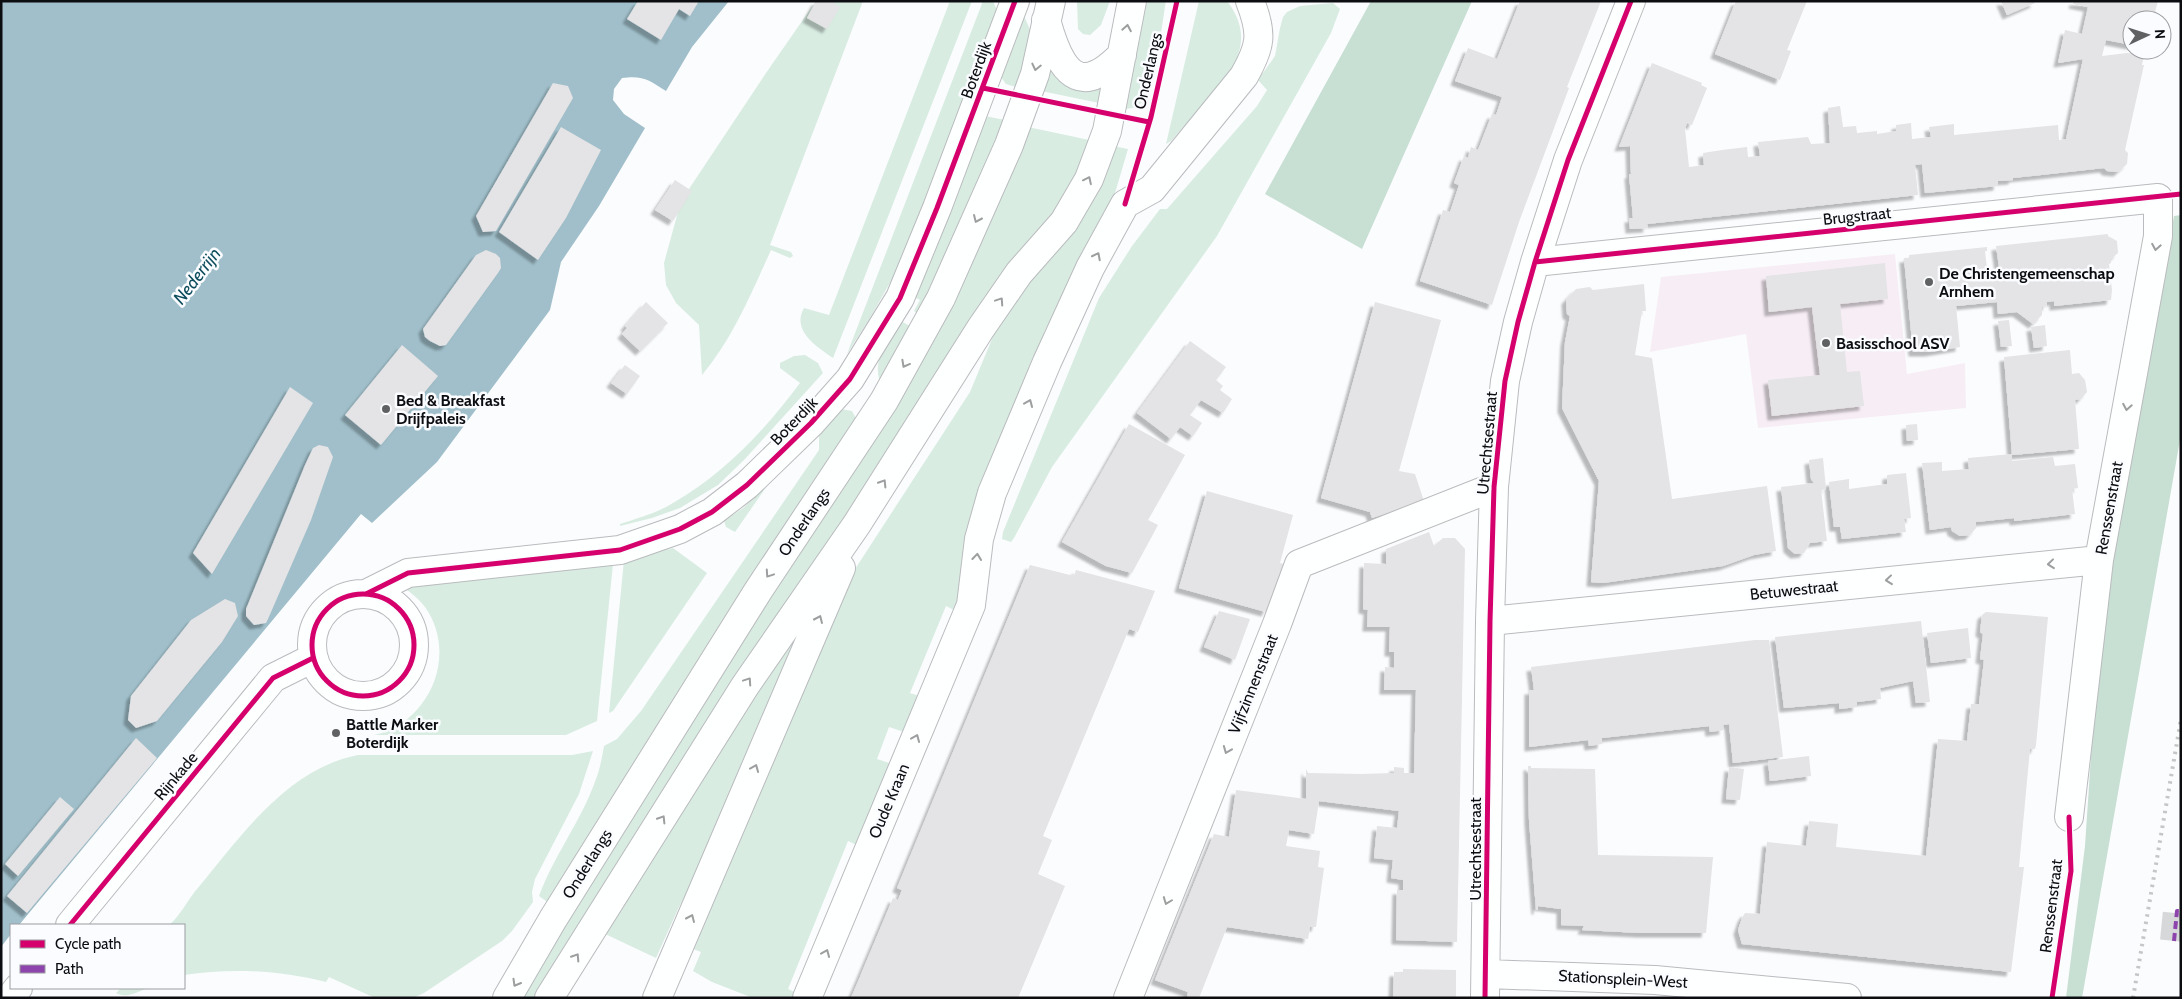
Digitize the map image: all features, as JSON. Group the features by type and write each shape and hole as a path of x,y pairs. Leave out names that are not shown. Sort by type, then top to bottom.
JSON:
{"street":[{"name":"Boterdijk","path":"366,594 408,573 620,550 680,529 712,512 748,485 811,423 850,379 900,298 937,208 1015,1"},
{"name":"Onderlangs","path":"549,998 745,686 857,524 982,328 1020,273 1064,222 1089,179 1107,131 1132,1"},
{"name":"Oude Kraan","path":"807,998 971,605 979,539 992,493 1068,315 1125,204 1152,188 1244,76 1253,60 1258,45 1260,29 1250,1"},
{"name":"Utrechtsestraat","path":"1486,986 1490,621 1494,488 1505,381 1518,322 1535,262 1568,160 1631,1"},
{"name":"Onderlangs","path":"1049,11 1054,49 1065,64 1078,75 1087,77 1096,75 1122,55"},
{"name":"Onderlangs","path":"507,998 553,919 758,591 884,401 904,367 941,298 1009,145 1034,74 1049,11"},
{"name":"Brugstraat","path":"1535,262 2158,198"},
{"name":"Renssenstraat","path":"2069,817 2099,560 2158,236 2158,198"},
{"name":"Vijfzinnenstraat","path":"1128,998 1277,624 1299,564 1494,488"},
{"path":"657,998 836,581 857,524"},
{"name":"Betuwestraat","path":"1490,621 2099,560"},
{"path":"366,594 382,598 395,606 406,618 412,634 413,652 408,668 398,682 383,692 366,696 349,694 332,686 320,674 313,658 312,642 315,626 323,613 336,602 350,596 366,594"},
{"name":"Rijnkade","path":"71,924 273,678 313,658"},
{"name":"Stationsplein-West","path":"1486,986 1582,987 1655,980 1848,998"}],"shaded area":[{"name":"Basisschool ASV","path":"1895,254 1907,374 1965,363 1966,408 1758,428 1746,334 1650,352 1661,277"}],"green space":[{"path":"816,1 863,1 770,245 791,252 793,256 790,258 771,250 732,331 702,375 699,325 676,303 666,285 664,263 681,201"},
{"path":"950,1 972,1 833,358 808,338 803,331 801,316 804,308 829,315"},
{"path":"983,1 993,1 998,13 899,267 847,354"},
{"path":"1077,1 1110,1 1101,25 1090,35 1083,34 1078,29"},
{"path":"1149,1 1166,1 1158,54 1151,83 1141,103 1133,108 1121,109 1141,12"},
{"path":"1199,1 1227,1 1236,15 1241,42 1233,66 1226,77 1171,141 1166,144"},
{"path":"1371,1 1472,1 1362,249 1265,194"},
{"path":"1333,3 1340,9 1331,33 1217,236 1052,467 1014,538 1011,542 1002,539 1003,532 1099,298 1132,246 1160,209 1167,209 1257,106 1267,90 1258,80 1275,56 1283,17 1287,12 1300,6"},
{"path":"1024,16 1032,34 1019,88 1006,84 1000,76"},
{"path":"1052,62 1107,84 1104,104 1041,91"},
{"path":"985,116 1010,121 964,230 880,382 878,365 882,350 899,320 910,326 917,313 914,311 920,300 912,296"},
{"path":"1028,127 1094,141 1085,165 538,998 516,998 684,728"},
{"path":"1113,146 1128,149 1113,200 1045,330 1017,406 956,611 946,606 910,693 922,697 907,733 889,727 877,759 895,765 861,847 848,841 788,989 799,994 797,998 753,998 712,982 693,971 701,952 693,949 710,910 722,866 846,583 970,392 997,327"},
{"path":"2181,215 2181,434 2082,998 2066,998 2085,846 2101,605 2174,216"},
{"path":"805,355 818,363 823,373 744,460 718,485 680,508 652,518 620,526 620,524 667,507 692,491 727,464 758,434 800,383 780,368 780,363 794,356"},
{"path":"841,409 852,411 857,420 550,904 539,896 552,866 590,794 599,771 604,746 617,739 641,711 819,450 819,428"},
{"path":"769,483 735,532 726,527 724,521 743,508"},
{"path":"673,548 707,573 613,711 609,713 624,560"},
{"path":"613,564 597,721 566,735 374,735 393,728 410,717 423,702 433,684 438,665 439,646 435,626 423,604 403,587"},
{"path":"794,635 797,638 704,862 679,907 656,958 603,933 789,636"},
{"path":"593,751 579,794 535,879 532,892 533,902 512,931 502,941 424,993 413,998 375,998 329,977 326,982 254,971 219,971 185,975 185,924 170,924 248,827 267,807 309,774 333,762 358,755 572,755"},
{"path":"120,989 145,989 132,994 120,995 116,993"}],"water":[{"name":"Nederrijn","path":"1,1 729,1 692,47 666,91 650,81 635,77 622,78 614,89 613,100 624,114 645,128 599,206 561,262 550,310 437,462 372,523 361,514 20,924 10,924 10,935 1,947"}],"building":[{"path":"638,1 699,1 690,16 679,9 661,40 627,19"},
{"path":"816,1 831,1 840,7 827,29 807,18"},
{"path":"1520,1 1601,1 1567,87 1569,88 1519,222 1492,305 1420,281 1443,210 1450,212 1459,185 1454,183 1464,156 1468,158 1471,147 1478,150 1492,114 1496,115 1502,97 1455,81 1468,48 1497,59"},
{"path":"1736,1 1807,1 1787,50 1791,51 1780,80 1715,54"},
{"path":"2001,1 2034,1 2035,3 2007,15"},
{"path":"2074,1 2158,1 2156,10 2122,10 2122,43 2106,40 2102,56 2122,54 2122,60 2143,60 2142,65 2144,65 2125,150 2128,153 2127,164 2118,172 2107,171 2104,168 2013,178 2013,180 1998,181 1998,186 1925,193 1922,164 1915,165 1918,195 1647,224 1648,228 1630,229 1629,218 1633,218 1629,174 1631,174 1630,146 1619,147 1652,63 1702,83 1701,85 1707,88 1692,125 1687,123 1685,129 1689,167 1704,165 1703,153 1722,150 1747,147 1748,157 1760,156 1758,142 1808,137 1811,144 1830,143 1828,108 1840,106 1843,127 1856,126 1857,133 1877,131 1877,134 1896,131 1896,125 1911,123 1912,139 1931,137 1929,127 1954,124 1954,135 2058,125 2059,140 2066,139 2083,59 2058,63 2065,30 2082,34 2088,7 2073,4"},
{"path":"553,83 568,86 573,98 496,231 483,232 476,216"},
{"path":"561,127 601,150 566,218 538,260 499,232"},
{"path":"675,180 692,191 673,221 655,210"},
{"path":"2108,234 2108,236 2117,241 2118,253 2111,259 2109,264 2112,290 2111,300 2054,306 2054,301 2047,302 2047,306 2042,307 2042,315 2033,324 2017,312 1998,314 1997,302 1956,306 1960,347 1929,352 1913,352 1904,258 1909,258 1909,255 1987,247 1987,251 1985,251 1988,276 2000,274 1996,246"},
{"path":"486,250 500,258 501,268 498,273 446,345 440,346 430,341 425,337 423,329 476,255"},
{"path":"1885,263 1888,299 1840,304 1847,372 1860,371 1864,406 1772,416 1768,380 1820,375 1812,307 1769,312 1766,276"},
{"path":"1644,284 1646,311 1642,311 1635,355 1652,358 1672,499 1767,486 1776,551 1754,555 1723,566 1603,583 1591,582 1599,481 1562,408 1565,342 1570,316 1567,314 1566,300 1576,289 1590,287 1593,290"},
{"path":"646,302 668,323 640,351 622,334 627,328 625,326"},
{"path":"1375,302 1441,320 1399,471 1415,474 1424,501 1372,518 1370,512 1321,498"},
{"path":"2009,320 2012,346 2001,347 1998,321"},
{"path":"2045,325 2047,346 2034,348 2031,327"},
{"path":"1190,341 1226,367 1216,380 1223,386 1220,390 1232,399 1223,413 1201,400 1190,415 1202,423 1193,436 1180,427 1171,439 1137,413"},
{"path":"402,345 438,376 381,445 345,415"},
{"path":"2070,350 2072,374 2079,373 2085,380 2087,392 2081,399 2075,400 2079,449 2012,455 2004,357"},
{"path":"625,365 640,376 627,394 611,383"},
{"path":"290,387 313,403 212,574 193,553"},
{"path":"1129,424 1185,455 1148,520 1158,525 1132,573 1106,566 1062,542"},
{"path":"1917,424 1918,440 1907,441 1906,425"},
{"path":"319,445 328,447 333,457 311,520 266,623 254,625 246,616 246,609 305,465 313,448"},
{"path":"2012,454 2012,461 2053,457 2055,466 2075,464 2078,488 2072,489 2075,514 2014,521 2014,518 1976,522 1976,528 1970,535 1960,536 1952,531 1951,527 1930,530 1922,463 1942,462 1942,471 1969,469 1968,458"},
{"path":"1823,458 1826,489 1821,490 1827,541 1810,543 1804,553 1795,554 1788,548 1781,487 1814,483 1811,479 1809,460"},
{"path":"1906,473 1911,518 1904,519 1906,532 1842,539 1840,527 1834,527 1829,482 1849,479 1849,489 1887,484 1887,475"},
{"path":"1207,491 1293,515 1280,563 1287,565 1266,612 1179,588"},
{"path":"1429,532 1434,546 1443,538 1455,538 1465,549 1457,942 1396,940 1397,890 1403,890 1403,880 1391,878 1393,860 1374,858 1377,826 1397,828 1399,811 1319,801 1314,834 1289,830 1286,846 1320,851 1318,867 1324,868 1316,927 1310,927 1308,939 1227,927 1199,998 1187,998 1188,992 1155,980 1214,834 1229,837 1236,790 1306,799 1306,769 1308,773 1361,774 1394,773 1394,767 1404,768 1404,773 1414,773 1416,690 1384,690 1385,667 1394,668 1394,652 1389,652 1390,627 1367,627 1368,610 1363,609 1364,563 1386,564 1386,549"},
{"path":"1030,565 1074,576 1076,570 1155,591 1138,632 1129,629 1043,836 1052,840 1038,874 1065,886 1018,998 851,998 893,898 898,900 902,890 897,888"},
{"path":"225,599 235,603 238,616 222,642 157,721 136,728 128,720 131,696 191,620"},
{"path":"1219,611 1250,619 1235,660 1204,647"},
{"path":"1986,612 2048,617 2036,745 2035,749 2030,749 2019,867 2024,867 2011,972 1742,944 1738,930 1745,913 1760,914 1767,842 1806,846 1809,821 1838,824 1836,847 1926,856 1938,739 1967,741 1971,704 1979,704 1984,660 1980,659 1983,634 1980,632 1982,615"},
{"path":"1921,621 1930,702 1916,703 1913,681 1880,688 1881,699 1857,702 1857,707 1839,709 1839,703 1784,708 1775,637"},
{"path":"1968,628 1971,658 1931,663 1927,633"},
{"path":"1755,640 1769,640 1783,757 1733,763 1729,724 1723,725 1724,730 1710,732 1709,726 1602,738 1602,744 1589,746 1588,740 1529,747 1529,690 1534,690 1531,667"},
{"path":"136,738 157,758 27,913 7,896"},
{"path":"1809,756 1811,776 1770,781 1768,761"},
{"path":"1528,766 1531,766 1531,768 1595,769 1598,855 1713,857 1706,933 1641,933 1582,930 1584,926 1561,925 1561,909 1538,906 1538,910 1536,910 1529,820"},
{"path":"1729,767 1744,769 1740,800 1726,799"},
{"path":"60,797 74,809 18,876 5,864"},
{"path":"1403,969 1456,970 1456,998 1393,998 1394,972 1403,972"}],"tunnel":[{"path":"2174,941 2177,911 2181,911"}],"railway":[{"path":"2133,998 2181,719"}],"marked path":[{"path":"2174,941 2177,911 2181,911"}],"cycle path":[{"path":"366,594 408,573 620,550 680,529 712,512 747,485 811,423 850,379 900,298 937,208 1015,1"},
{"path":"1125,204 1151,117 1177,1"},
{"path":"1485,998 1490,621 1494,487 1505,381 1518,322 1535,262 1568,160 1631,1"},
{"path":"983,88 1149,122"},
{"path":"1535,262 2181,194"},
{"path":"363,594 382,598 399,609 410,626 414,645 410,664 399,681 382,692 363,696 344,692 327,681 316,664 312,645 316,626 327,609 344,598 363,594"},
{"path":"71,924 273,678 313,658"},
{"path":"2052,998 2071,871 2069,817"}],"place":[{"name":"De Christengemeenschap Arnhem","path":"1929,282"},
{"name":"Basisschool ASV","path":"1826,343"},
{"name":"Bed & Breakfast Drijfpaleis","path":"386,409"},
{"name":"Battle Marker Boterdijk","path":"336,733"}]}
